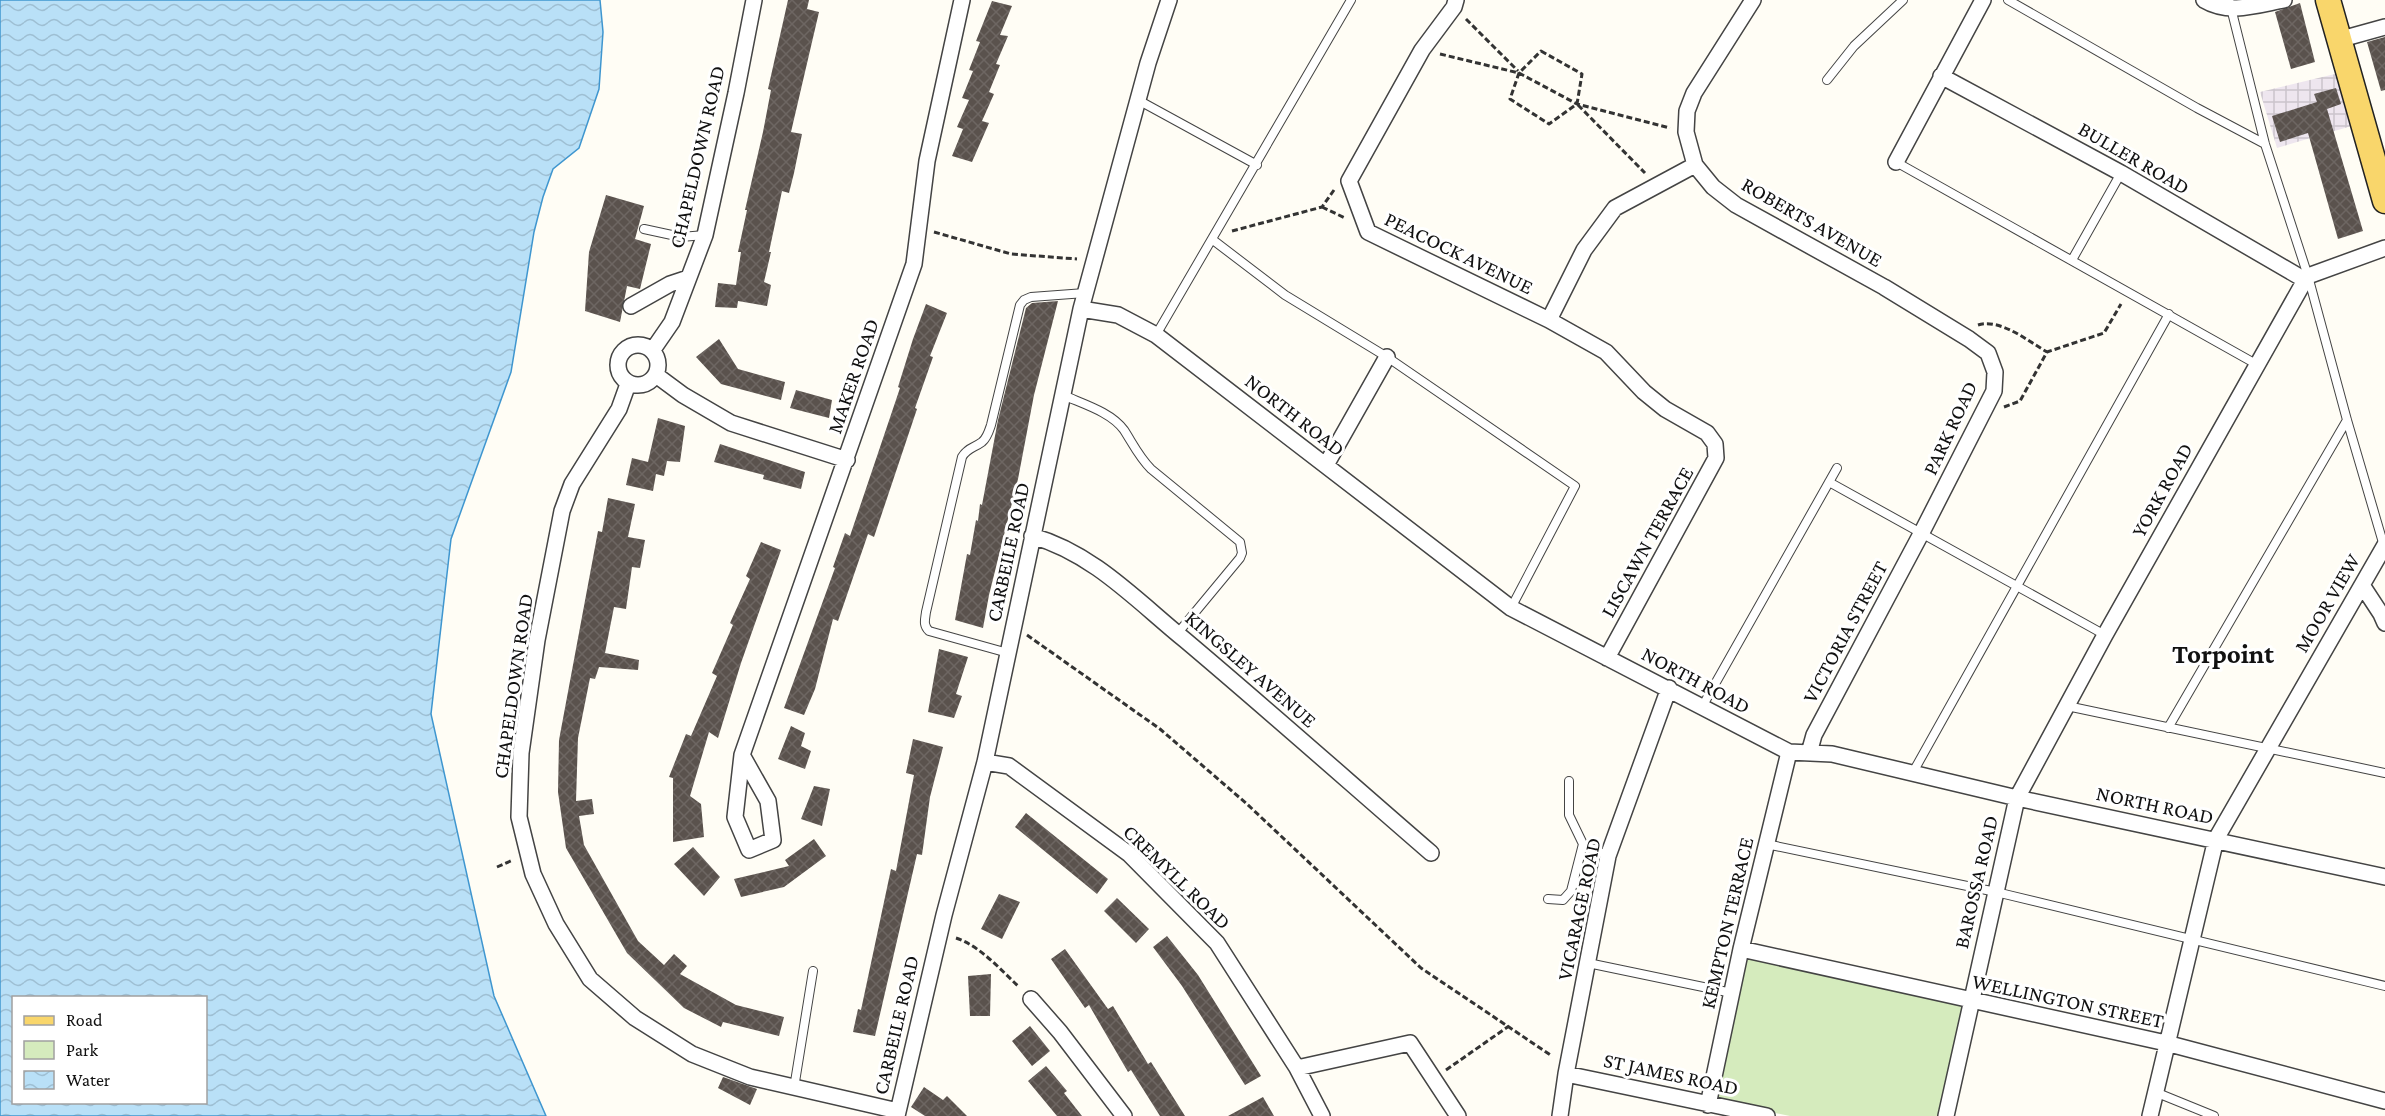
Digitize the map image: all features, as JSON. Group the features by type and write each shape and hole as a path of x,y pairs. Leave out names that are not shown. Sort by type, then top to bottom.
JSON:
{"main road":[{"path":"2328,0 2385,201"}],"street":[{"name":"CHAPELDOWN ROAD","path":"652,351 672,322 705,235 736,93 753,0"},
{"name":"MAKER ROAD","path":"742,754 768,801 773,840 749,850 735,817 742,754 914,264 927,161 962,0"},
{"name":"CARBEILE ROAD","path":"897,1114 940,933 985,762 1081,309 1138,100 1169,0"},
{"path":"1549,320 1584,250 1615,208 1695,165 1686,132 1688,111 1694,93 1753,0"},
{"path":"1896,162 1983,0"},
{"path":"2204,0 2212,5 2284,0"},
{"name":"PEACOCK AVENUE","path":"1455,4 1422,50 1350,181 1368,232 1549,320 1606,352 1644,392 1665,409 1707,433 1715,444"},
{"path":"2338,40 2385,27"},
{"name":"BULLER ROAD","path":"1941,76 2121,173 2306,278"},
{"name":"ROBERTS AVENUE","path":"1695,165 1713,187 1736,205 1884,287"},
{"path":"2306,278 2385,248"},
{"path":"631,306 670,284 688,278"},
{"name":"YORK ROAD","path":"2017,798 2105,635 2306,278"},
{"name":"PARK ROAD","path":"1884,287 1960,333 1988,353 1995,372 1994,392 1922,532"},
{"name":"NORTH ROAD","path":"1081,309 1118,315 1156,335 1511,608 1789,752 1832,754 2017,798 2385,877"},
{"path":"641,345 652,351 657,361 656,375 645,383 628,384 620,374 619,359 622,353 641,345"},
{"path":"1326,465 1387,357"},
{"path":"656,375 683,395 731,423 847,460"},
{"name":"CHAPELDOWN ROAD","path":"628,384 619,409 572,484 562,511 537,640 521,753 519,817 533,874 556,924 590,979 635,1018 692,1054 750,1077 897,1114"},
{"name":"LISCAWN TERRACE","path":"1607,658 1716,458 1715,444"},
{"name":"VICTORIA STREET","path":"1809,753 1814,735 1922,532"},
{"name":"KINGSLEY AVENUE","path":"1032,536 1056,543 1093,563 1431,853"},
{"name":"MOOR VIEW","path":"2150,1116 2216,839 2384,545"},
{"path":"2362,585 2385,623"},
{"name":"VICARAGE ROAD","path":"1560,1116 1567,1066 1608,856 1669,688"},
{"name":"KEMPTON TERRACE","path":"1708,1105 1741,949 1789,752"},
{"name":"CREMYLL ROAD","path":"985,762 1009,766 1129,854 1217,943 1297,1068 1322,1116"},
{"name":"BAROSSA ROAD","path":"1946,1116 2017,798"},
{"name":"WELLINGTON STREET","path":"1741,949 2166,1043 2385,1101"},
{"path":"1030,999 1060,1032 1124,1116"},
{"path":"1297,1068 1410,1043 1458,1116"},
{"name":"ST JAMES ROAD","path":"1567,1066 1708,1105 1759,1115"}],"lane":[{"path":"1156,335 1215,238 1352,0"},
{"path":"1827,80 1854,46 1903,0"},
{"path":"2008,0 2177,97 2265,144"},
{"path":"2230,5 2265,144 2384,545"},
{"path":"1138,100 1257,165"},
{"path":"1896,162 2256,364"},
{"path":"2072,260 2121,173"},
{"path":"644,229 681,237 705,235"},
{"path":"1215,238 1285,295 1387,357 1575,486 1511,608"},
{"path":"1008,653 934,634 925,627 924,621 962,457 966,451 981,443 989,431 1020,305 1031,297 1085,293"},
{"path":"1912,774 2169,314"},
{"path":"1063,395 1112,418 1123,429 1139,456 1151,469 1240,542 1242,553 1239,558 1177,634"},
{"path":"2168,728 2347,420"},
{"path":"1702,707 1837,468"},
{"path":"1829,482 2105,635"},
{"path":"2067,706 2385,773"},
{"path":"1569,781 1569,815 1583,844 1608,856"},
{"path":"1548,899 1563,900 1570,891 1583,844"},
{"path":"1766,844 1996,892 2385,986"},
{"path":"1588,963 1732,993"},
{"path":"794,1088 813,971"},
{"path":"2155,1092 2214,1116"}],"path":[{"path":"1455,4 1519,73"},
{"path":"1422,50 1519,73 1576,104 1686,132"},
{"path":"1541,51 1582,74 1576,104 1549,124 1510,99 1519,73 1541,51"},
{"path":"1576,104 1657,186"},
{"path":"1215,238 1322,207"},
{"path":"918,227 1011,254 1094,261"},
{"path":"1979,419 2020,401 2047,351 2104,333 2128,292"},
{"path":"1960,333 1981,323 2000,325 2047,351"},
{"path":"1014,625 1160,729 1247,804 1420,968 1567,1066"},
{"path":"940,933 964,940 993,963 1030,999"},
{"path":"1434,1079 1509,1026"}],"shaded area":[{"path":"2339,73 2355,125 2277,148 2260,92"}],"green space":[{"path":"1744,953 1969,1004 1942,1116 1790,1116 1712,1100"}],"water":[{"path":"0,0 600,0 603,32 599,89 579,148 553,169 543,197 534,232 511,372 451,539 431,714 494,996 546,1116 0,1116"}],"building":[{"path":"788,0 809,0 807,9 819,12 791,132 802,134 794,173 789,193 782,191 769,252 771,252 764,282 771,285 767,306 738,301 737,308 715,307 718,283 736,285 741,252 738,252 747,210 745,210 763,132 771,90 768,89"},
{"path":"992,1 1012,6 1000,35 1008,36 996,64 1000,65 989,92 994,94 982,121 989,123 972,162 952,156 963,129 957,127 969,100 962,98 973,71 969,70 980,42 976,41"},
{"path":"2300,3 2315,62 2291,69 2275,12"},
{"path":"2385,37 2385,90 2381,91 2367,42"},
{"path":"2336,88 2341,104 2327,109 2363,231 2338,239 2308,133 2280,142 2272,116 2317,102 2314,94"},
{"path":"606,195 644,206 635,239 651,244 640,289 627,286 620,322 585,311 589,252"},
{"path":"1058,301 1034,395 1018,479 983,628 955,620 967,554 970,555 998,420 1026,308 1032,303"},
{"path":"926,304 947,313 930,356 933,357 915,408 917,409 874,537 868,534 838,621 833,619 815,689 804,715 784,708 835,568 833,567 845,533 850,536"},
{"path":"719,339 738,369 785,382 781,400 721,384 696,357"},
{"path":"796,390 832,400 829,418 790,408"},
{"path":"658,418 685,426 680,462 667,461 664,476 656,474 653,491 626,485 632,458 648,462"},
{"path":"720,444 805,472 801,489 763,479 764,475 714,462"},
{"path":"608,498 635,504 628,537 645,540 640,568 632,567 626,609 614,607 605,653 639,660 638,670 599,667 595,679 590,678 578,738 576,801 592,799 594,814 579,816 584,845 638,941 664,965 674,954 687,966 680,974 736,1005 784,1017 779,1036 723,1022 721,1027 684,1008 627,953 566,848 558,792 559,740 598,531 602,532"},
{"path":"761,542 781,550 741,663 718,738 709,732 690,796 701,804 704,837 673,842 673,778 669,777 686,734 691,736 717,676 712,673 733,625 730,623 750,579 746,576"},
{"path":"939,649 968,657 956,694 962,696 954,718 928,712"},
{"path":"791,726 805,733 801,746 811,751 805,769 778,759"},
{"path":"913,739 943,747 930,797 922,855 917,854 875,1036 853,1032 858,1009 861,1010 891,869 896,871 914,775 906,773"},
{"path":"814,786 830,789 822,826 801,819"},
{"path":"1026,813 1108,879 1097,894 1015,827"},
{"path":"814,839 826,856 784,887 741,897 734,879 789,866 785,860"},
{"path":"693,847 720,877 704,896 674,864"},
{"path":"999,894 1020,902 1002,939 981,929"},
{"path":"1117,898 1149,929 1136,943 1104,911"},
{"path":"1167,936 1198,975 1261,1076 1245,1085 1182,986 1153,947"},
{"path":"1065,949 1108,1009 1113,1006 1148,1064 1151,1062 1185,1116 1160,1116 1131,1070 1128,1072 1089,1005 1085,1008 1051,959"},
{"path":"991,974 990,1016 970,1016 968,976"},
{"path":"1030,1026 1050,1051 1032,1066 1012,1041"},
{"path":"1046,1066 1067,1091 1064,1093 1082,1116 1057,1116 1028,1081"},
{"path":"723,1077 757,1089 750,1105 718,1088"},
{"path":"924,1087 943,1100 947,1096 967,1116 925,1116 911,1107"},
{"path":"1263,1097 1274,1116 1228,1116"}],"district":[{"name":"Torpoint","path":"2223,654"}]}
